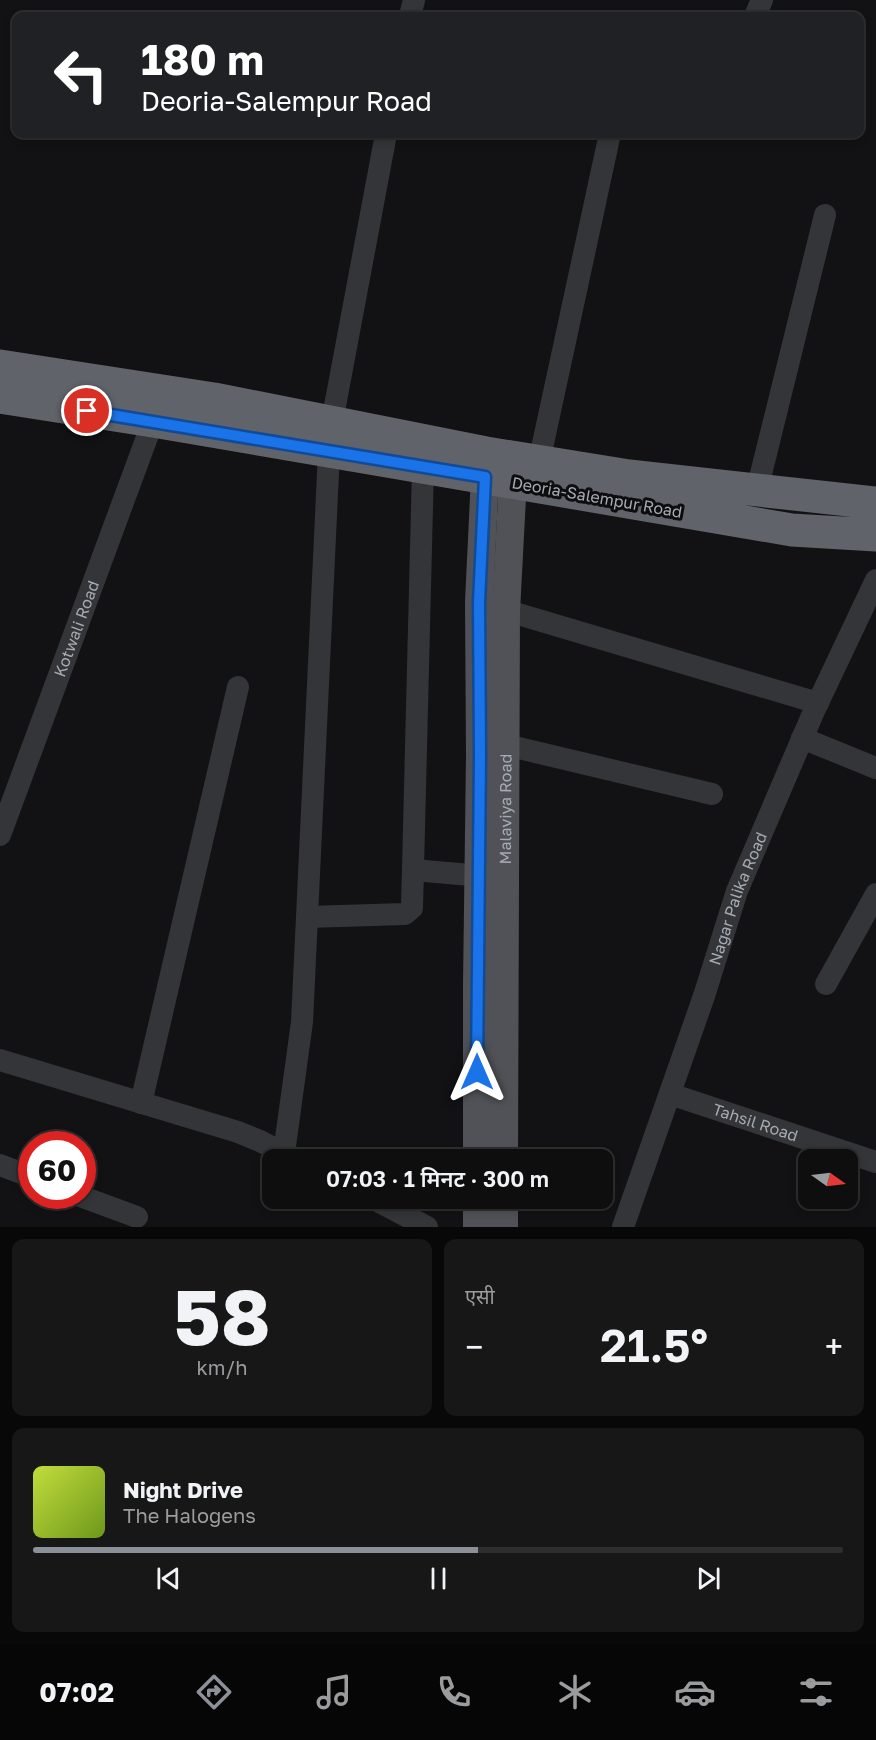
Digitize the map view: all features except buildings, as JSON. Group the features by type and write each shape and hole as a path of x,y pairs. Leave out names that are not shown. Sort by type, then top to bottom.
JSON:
{"highway":[{"name":"Deoria-Salempur Road","path":"0,366 214,399 423,467 507,466 629,476 876,503"},
{"name":"Deoria-Salempur Road","path":"0,397 153,421 330,437 507,466 792,531 876,535"}],"main road":[{"name":"Malaviya Road","path":"503,1149 491,877 480,755 479,602 507,466"},
{"name":"Malaviya Road","path":"477,1149 477,985 506,745 507,466"},
{"path":"477,1209 477,1227"},
{"path":"504,1209 504,1227"}],"street":[{"path":"291,1149 300,1046 330,437 385,138"},
{"path":"507,466 609,138"},
{"path":"757,490 825,215"},
{"name":"Kotwali Road","path":"0,835 153,421"},
{"path":"307,917 405,914 412,908 423,467"},
{"name":"Nagar Palika Road","path":"623,1227 704,996 736,891 802,738 876,580"},
{"path":"479,602 818,703"},
{"path":"141,1103 238,687"},
{"path":"802,738 876,768"},
{"path":"506,745 712,794"},
{"path":"413,870 491,877"},
{"path":"826,984 876,894"},
{"path":"0,1060 238,1132 275,1149"},
{"name":"Tahsil Road","path":"670,1094 876,1162"},
{"path":"0,1165 18,1172"},
{"path":"96,1202 137,1217"},
{"path":"393,1209 427,1227"}],"route":[{"path":"87,411 485,477 479,602 477,1072"}]}
